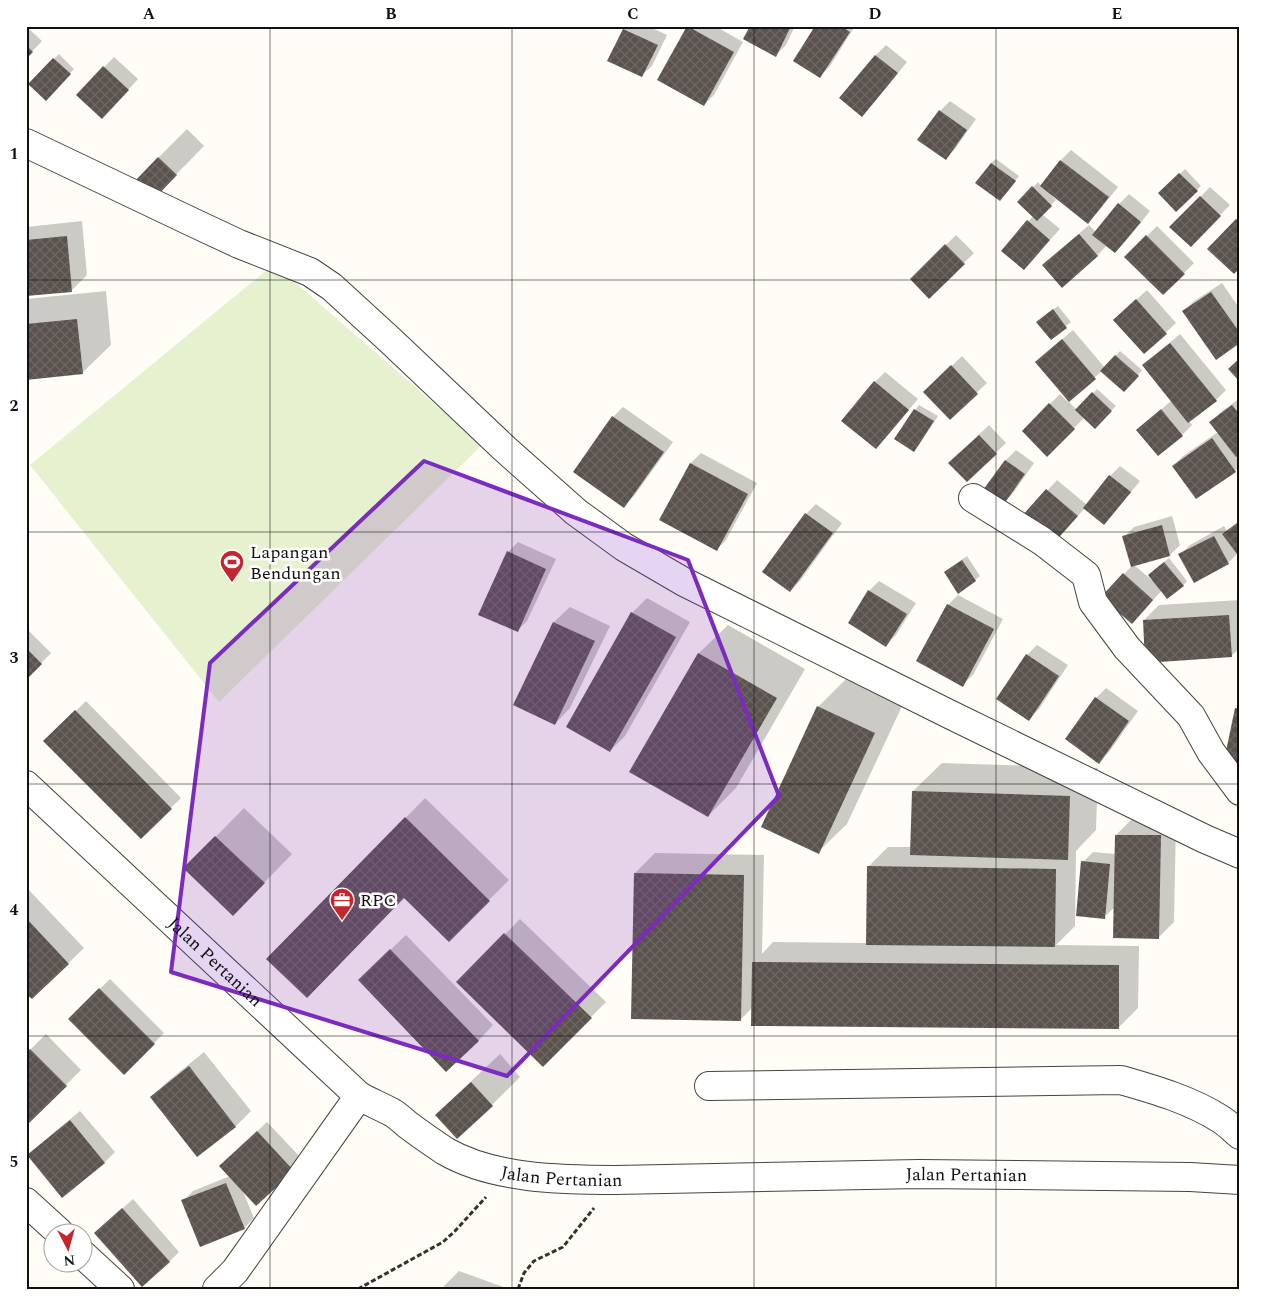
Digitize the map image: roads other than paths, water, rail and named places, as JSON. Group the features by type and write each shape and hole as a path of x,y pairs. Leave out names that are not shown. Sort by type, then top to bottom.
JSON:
{"street":[{"path":"26,143 239,244 310,272 332,287 505,449 576,512 624,547 684,582 1196,835 1240,854"},
{"path":"973,498 1042,542 1086,576 1093,602 1127,648 1191,716 1211,752 1240,791"},
{"name":"Jalan Pertanian","path":"26,785 359,1096 394,1114 446,1151 472,1163 541,1178 616,1180 919,1174 1190,1177 1240,1180"},
{"path":"709,1086 1121,1080 1189,1102 1221,1120 1240,1135"},
{"path":"217,1289 234,1271 359,1096"},
{"path":"26,1202 48,1222"},
{"path":"92,1263 120,1289"}],"place":[{"name":"Lapangan Bendungan","path":"232,583"},
{"name":"RPC","path":"342,921"}]}
